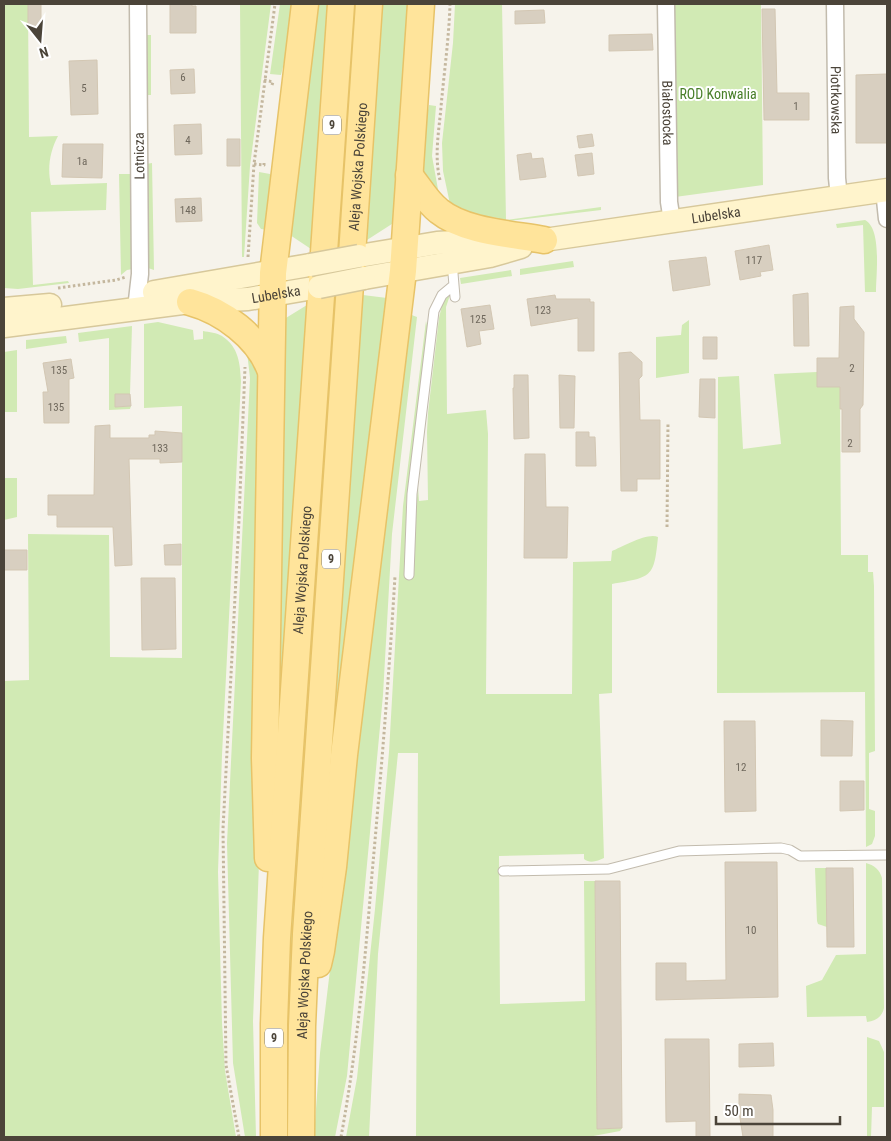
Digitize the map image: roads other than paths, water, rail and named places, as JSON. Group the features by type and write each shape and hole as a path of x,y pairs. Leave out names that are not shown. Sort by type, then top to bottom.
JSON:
{"main road":[{"path":"277,938 267,854 266,809 270,369 273,284 304,4"},
{"name":"Aleja Wojska Polskiego","path":"274,1137 274,1024 277,938 341,4"},
{"name":"Aleja Wojska Polskiego","path":"301,1137 302,1026 310,868 369,4"},
{"path":"302,1026 321,951 333,867 344,755 404,259 421,4"},
{"path":"409,175 437,210 458,222 483,229 544,240"},
{"name":"Lubelska","path":"4,309 138,301 190,302 248,299 310,265 366,255 452,262 490,256 544,240 886,190"},
{"name":"Lubelska","path":"4,326 138,301 273,284 309,288 364,278 404,259 488,240 544,240"},
{"path":"190,302 239,327 261,350 270,369"}],"street":[{"name":"Lotnicza","path":"138,4 138,301"},
{"name":"Białostocka","path":"666,4 669,202 672,221"},
{"name":"Piotrkowska","path":"835,4 837,178 839,197"},
{"path":"886,190 887,219"}],"lane":[{"path":"452,262 455,297"},
{"path":"409,576 412,494 434,311 442,295 454,284"},
{"path":"503,871 616,868 670,853 718,849 781,848 790,850 800,856 887,855"}],"park label":[{"name":"ROD Konwalia","path":"718,94"}]}
